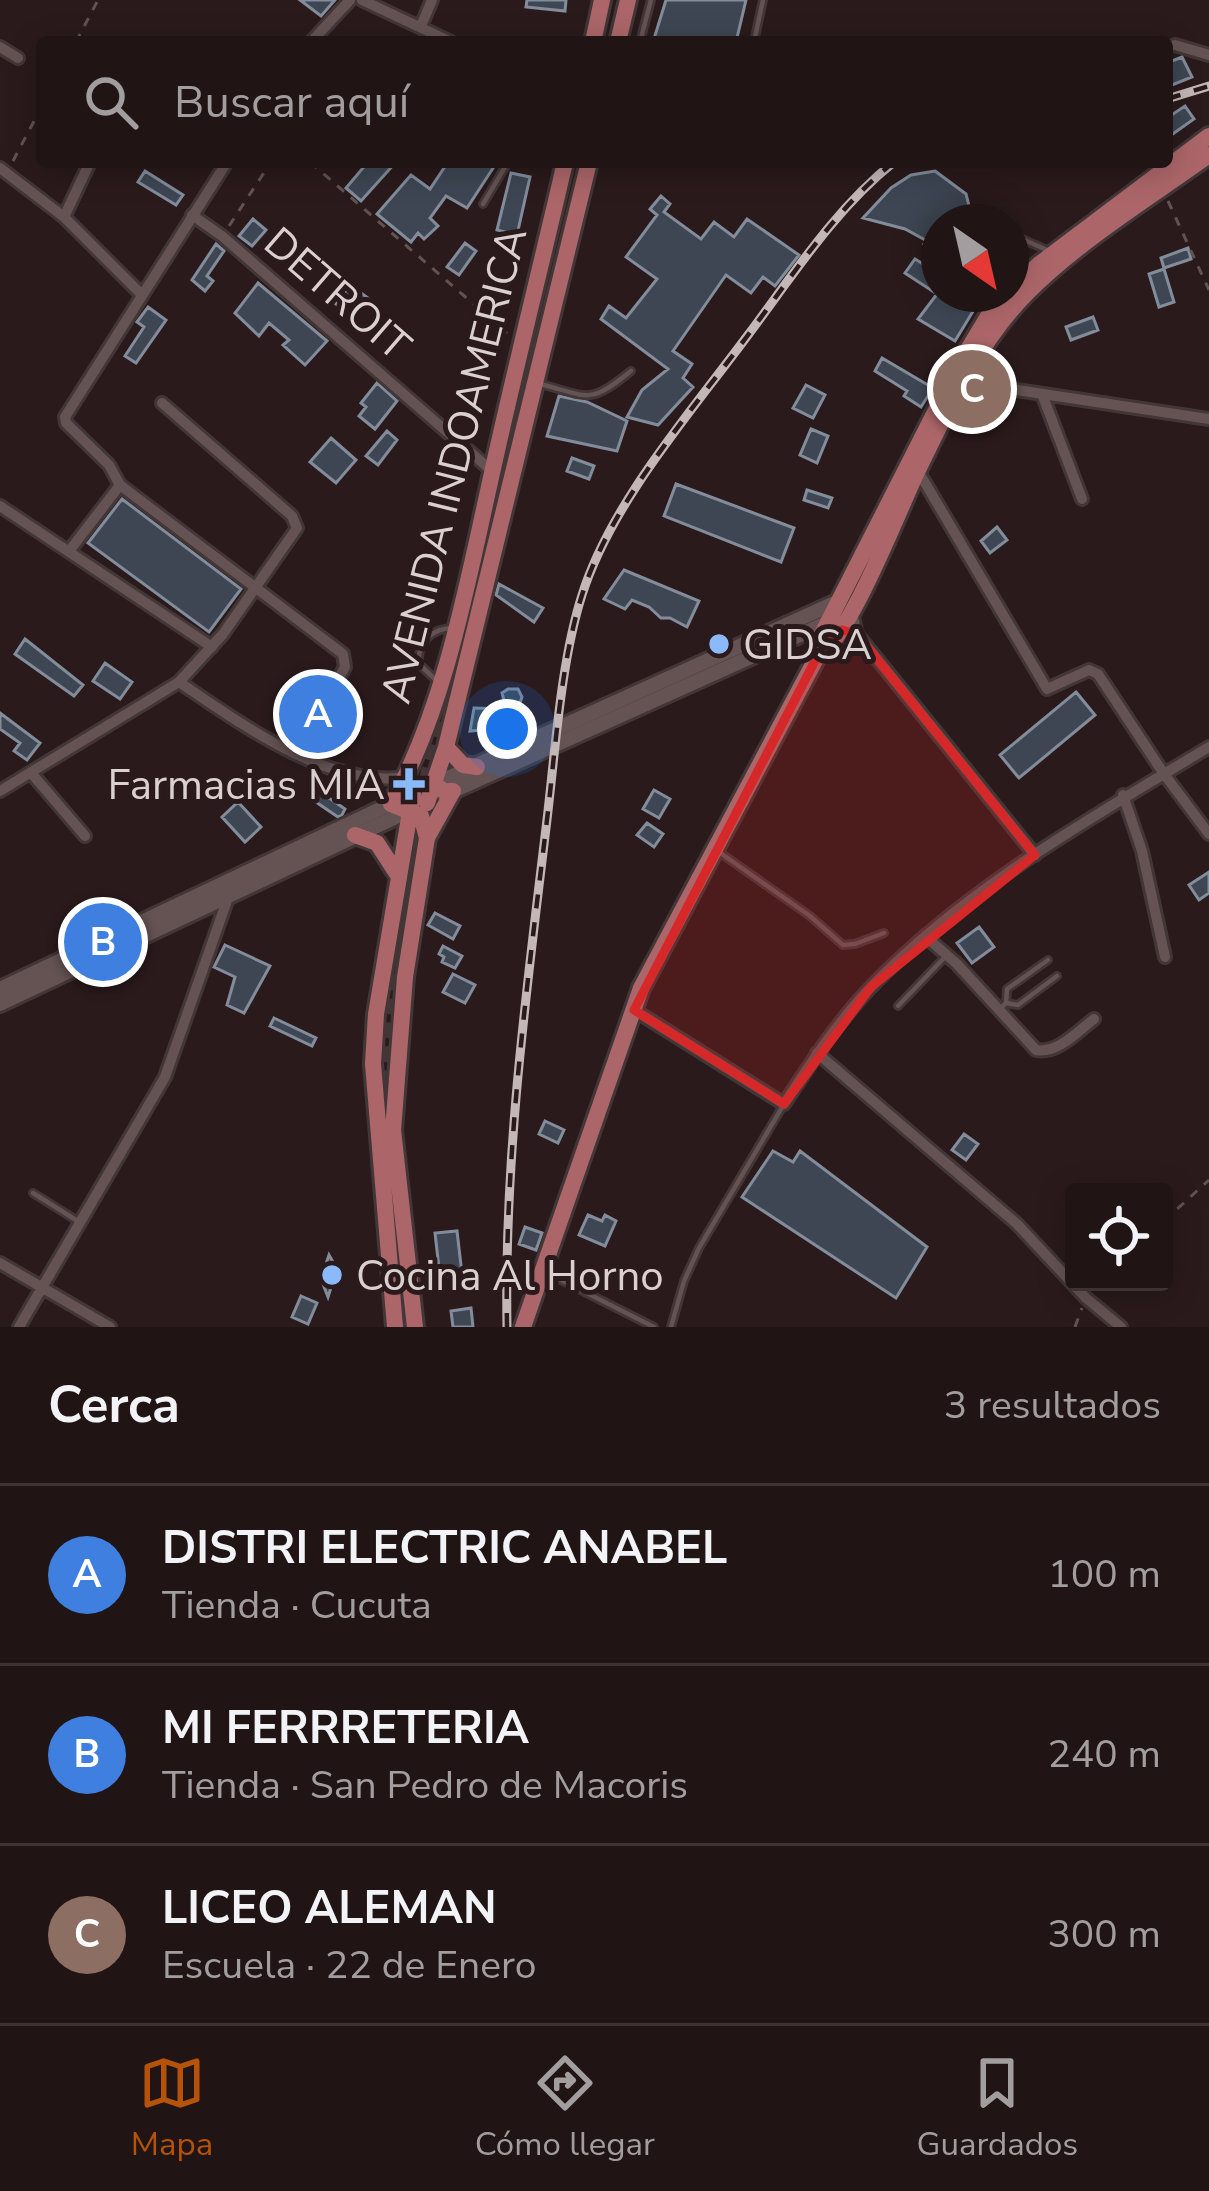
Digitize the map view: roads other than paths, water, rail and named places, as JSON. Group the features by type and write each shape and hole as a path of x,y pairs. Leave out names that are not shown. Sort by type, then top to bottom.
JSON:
{"main road":[{"path":"594,36 602,0"},
{"path":"628,0 628,36"},
{"path":"1173,163 1209,136"},
{"path":"523,1327 640,988 818,655 828,651 844,628 846,606 959,381 1024,296 1052,269 1209,155"},
{"name":"AVENIDA INDOAMERICA","path":"434,784 424,759 422,731 454,628 564,168"},
{"name":"AVENIDA INDOAMERICA","path":"414,796 434,784 446,747 588,168"},
{"path":"1029,275 1167,168"},
{"path":"846,606 918,470 991,312"},
{"path":"395,1327 373,1064 376,1014 422,731"},
{"path":"446,747 463,765 477,767"},
{"path":"415,1327 393,1130 405,977 427,838 453,791 434,784"},
{"path":"414,796 427,838"},
{"path":"391,804 414,796"},
{"path":"391,804 414,796"},
{"path":"355,835 376,842 398,875"}],"street":[{"path":"317,36 350,0"},
{"path":"362,0 440,36"},
{"path":"421,26 432,0"},
{"path":"1174,46 1209,55"},
{"path":"0,47 18,58"},
{"path":"64,217 87,168"},
{"path":"223,168 65,417 109,465 120,485 343,654 346,661 297,752"},
{"path":"3,170 64,217 142,295"},
{"name":"DETROIT","path":"192,215 492,471"},
{"path":"959,381 1209,419"},
{"path":"1042,394 1082,499"},
{"path":"0,791 178,682 212,647 297,528 296,522 163,403"},
{"path":"918,470 1046,689 1093,670 1209,834"},
{"path":"70,550 120,485"},
{"path":"0,506 212,647"},
{"path":"434,784 846,606"},
{"path":"0,1004 355,835 414,796 453,791 844,628 1035,855"},
{"path":"178,682 272,745 354,777 385,780 414,796"},
{"path":"634,1010 784,1104 871,987 925,936 1123,795 1209,747"},
{"path":"33,775 85,836"},
{"path":"1123,795 1142,851 1165,957"},
{"path":"0,989 391,804"},
{"path":"19,1327 165,1077 229,895"},
{"path":"925,936 1002,1007 1036,1050 1046,1052 1094,1019"},
{"path":"818,1053 1016,1224 1120,1327"},
{"path":"0,1263 110,1327"}],"lane":[{"path":"631,36 651,0"},
{"path":"755,36 763,0"},
{"path":"483,203 504,168"},
{"path":"1029,242 1054,253"},
{"path":"535,383 592,398 631,371"},
{"path":"439,683 419,664 418,657 422,643 434,632 454,628"},
{"path":"715,848 843,945 884,933"},
{"path":"898,1006 947,955"},
{"path":"1048,959 1007,989 1002,1007 1018,1005 1057,976"},
{"path":"671,1327 699,1249 784,1104"},
{"path":"33,1193 81,1223"},
{"path":"562,1280 654,1327"}],"tunnel":[{"path":"426,784 483,557 476,548"},
{"path":"381,1110 421,809"},
{"path":"400,1268 406,1327"}],"railway":[{"path":"1173,97 1209,86"},
{"path":"507,1327 509,1202 524,1015 559,710 582,595 612,526 654,459 816,244 887,168"}],"place":[{"name":"LICEO ALEMAN","path":"972,389"},
{"name":"GIDSA","path":"719,644"},
{"name":"DISTRI ELECTRIC ANABEL","path":"318,714"},
{"name":"Farmacias MIA","path":"409,784"},
{"name":"MI FERRRETERIA","path":"103,942"},
{"name":"Cocina Al Horno","path":"332,1275"}]}
